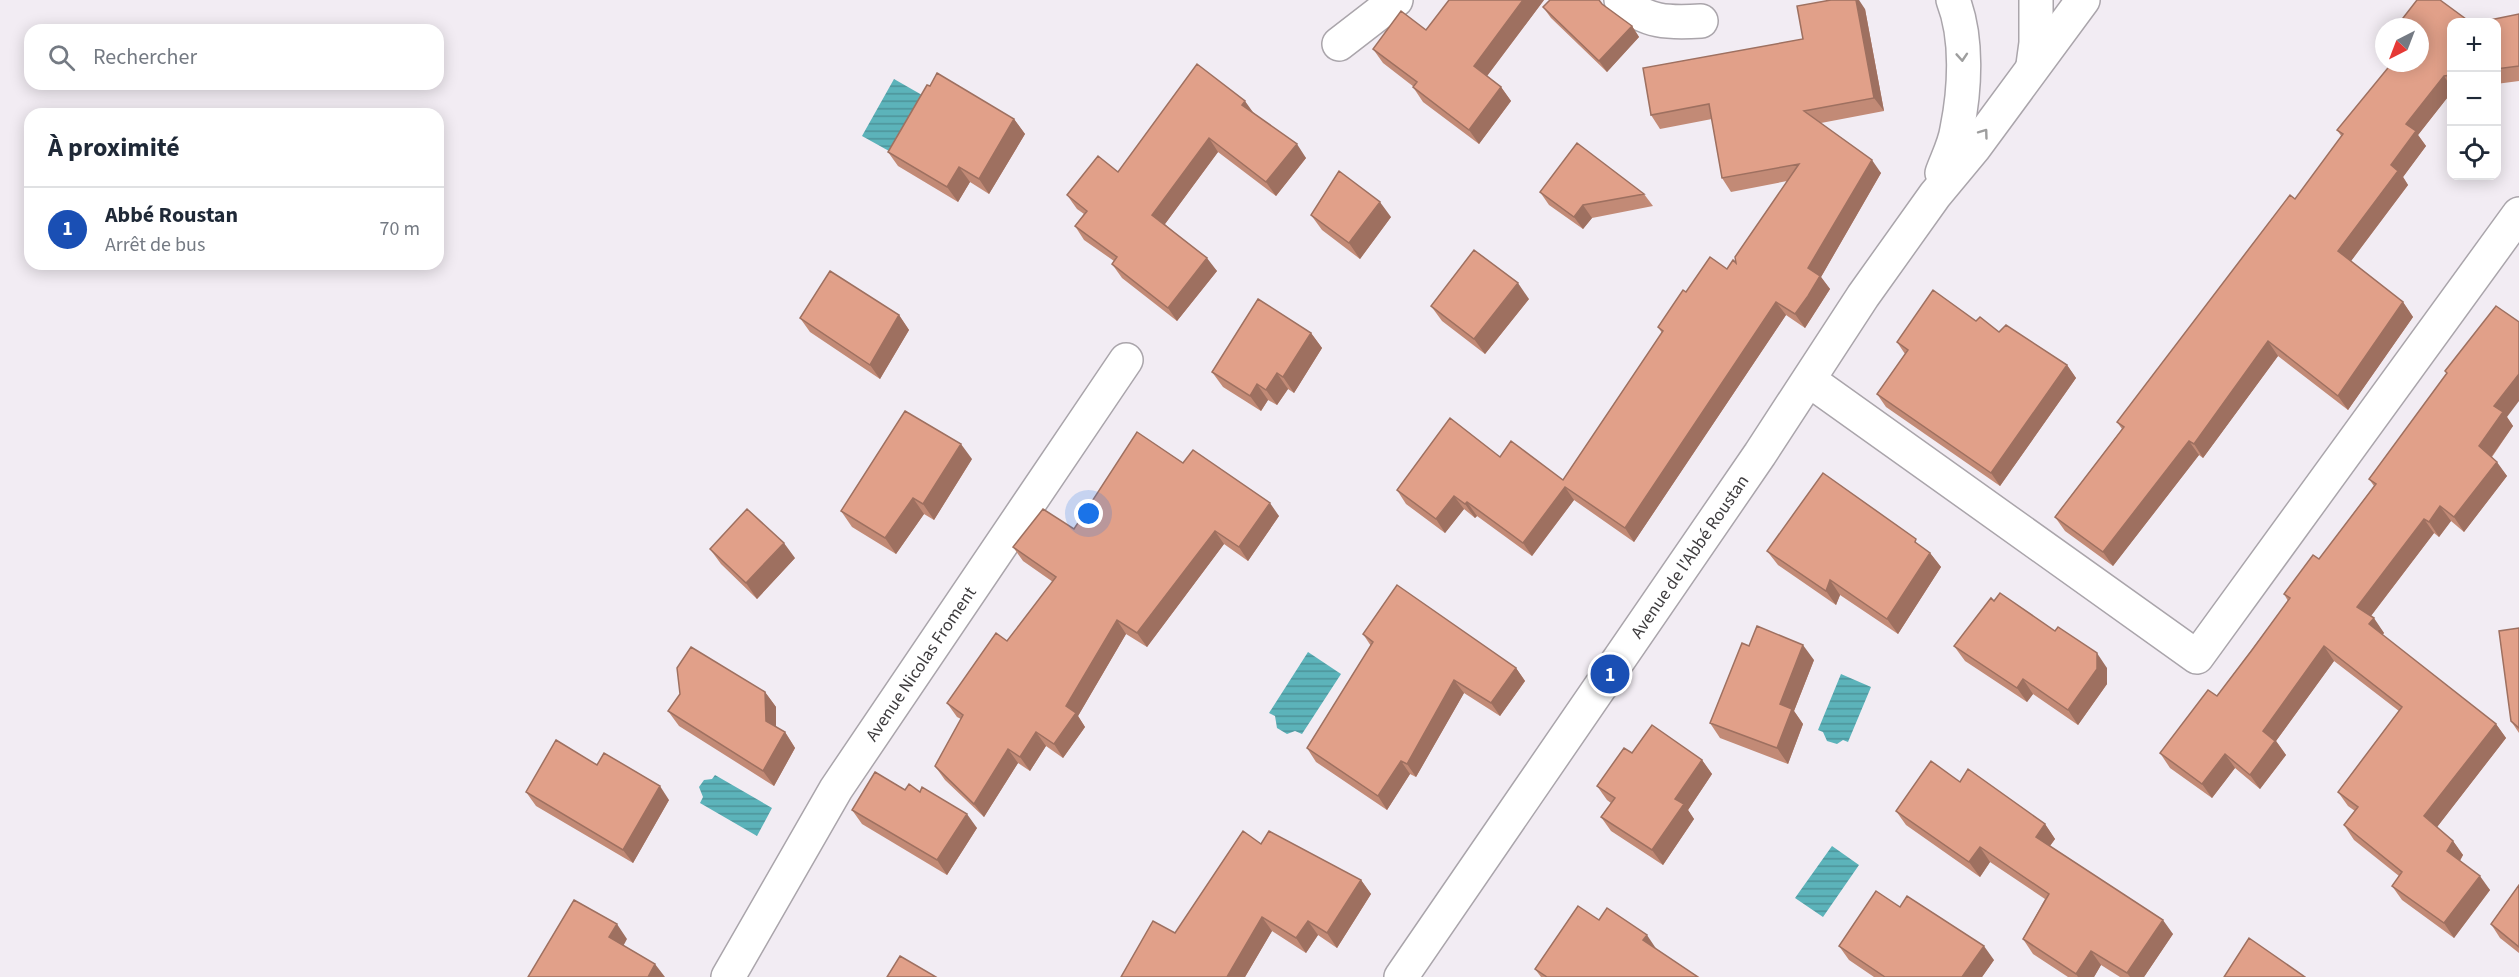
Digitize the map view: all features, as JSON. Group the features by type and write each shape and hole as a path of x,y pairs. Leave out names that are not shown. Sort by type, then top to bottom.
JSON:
{"street":[{"path":"1339,44 1396,0"},
{"path":"1621,0 1631,9 1664,23 1701,21"},
{"name":"Avenue de l'Abbé Roustan","path":"2032,66 2036,43 2036,0"},
{"name":"Avenue de l'Abbé Roustan","path":"1401,977 1809,380 1863,296 1935,195 1974,148 2032,66 2083,0"},
{"name":"Avenue de l'Abbé Roustan","path":"1935,195 1957,130 1963,64 1959,4"},
{"path":"1809,380 2197,657 2519,214"},
{"name":"Avenue Nicolas Froment","path":"728,977 836,789 1126,360"}],"water":[{"path":"894,79 922,95 889,151 862,136"},
{"path":"1308,652 1341,674 1302,734 1295,731 1287,734 1277,728 1275,716 1269,713"},
{"path":"1841,674 1871,687 1848,742 1843,740 1837,744 1827,741 1823,732 1818,730"},
{"path":"715,775 772,808 757,836 700,803 703,797 699,787 704,780 712,779"},
{"path":"1832,846 1859,865 1823,917 1795,898"}],"building":[{"path":"1449,0 1523,0 1474,66 1501,87 1469,130 1413,87 1417,82 1373,49 1401,11 1426,30"},
{"path":"1550,0 1599,0 1632,26 1599,61 1543,7"},
{"path":"1831,0 1856,0 1874,98 1804,111 1872,160 1808,268 1820,276 1808,296 1795,314 1776,302 1625,528 1565,487 1523,543 1467,502 1465,504 1454,496 1436,519 1397,490 1450,418 1500,457 1511,441 1563,480 1663,331 1658,327 1683,290 1686,292 1710,257 1727,269 1733,260 1736,263 1735,257 1799,164 1722,178 1709,104 1651,115 1643,68 1803,39 1797,6"},
{"path":"2417,0 2440,0 2465,18 2447,18 2447,76 2444,76 2406,124 2416,131 2391,165 2398,171 2338,251 2403,302 2338,396 2268,341 2194,444 2189,441 2103,552 2055,517 2124,427 2117,422 2290,195 2295,199 2343,134 2337,130 2385,72 2429,72 2429,18 2403,18"},
{"path":"2519,14 2519,66 2501,68 2500,18"},
{"path":"1197,64 1245,101 1242,105 1297,144 1266,182 1209,138 1152,215 1207,258 1168,308 1112,264 1117,257 1075,226 1087,211 1067,195 1098,156 1118,172"},
{"path":"937,73 1014,119 979,179 959,167 947,187 888,152 927,85 930,86"},
{"path":"1577,143 1644,194 1583,205 1574,217 1540,192"},
{"path":"1339,171 1380,202 1349,243 1311,215"},
{"path":"1474,250 1518,283 1474,339 1431,306"},
{"path":"830,271 899,315 870,365 800,318"},
{"path":"1933,290 1976,321 1980,317 1999,332 2006,325 2067,365 1991,473 1877,394 1908,350 1897,342"},
{"path":"1258,299 1311,333 1283,377 1277,373 1266,390 1257,384 1250,396 1212,372"},
{"path":"2496,306 2519,322 2519,374 2494,406 2503,412 2479,446 2497,462 2454,517 2440,506 2429,522 2424,519 2357,607 2374,618 2369,624 2496,724 2424,816 2453,841 2447,851 2480,876 2444,923 2392,886 2402,872 2344,825 2358,807 2338,792 2402,707 2324,646 2263,731 2275,741 2250,775 2225,754 2202,784 2160,753 2208,690 2217,696 2252,650 2290,598 2284,594 2313,555 2319,559 2376,484 2369,479 2447,373 2445,371"},
{"path":"905,411 961,444 923,504 913,498 885,538 841,511"},
{"path":"1137,432 1183,463 1193,450 1270,503 1239,547 1215,531 1137,633 1117,620 1066,706 1076,713 1054,744 1036,732 1020,757 1008,749 974,804 935,766 963,715 947,703 996,633 1007,641 1056,577 1013,547 1043,509 1074,529"},
{"path":"1823,473 1916,539 1915,542 1930,553 1887,619 1830,580 1826,591 1767,551"},
{"path":"747,509 784,543 746,583 710,549"},
{"path":"1397,585 1516,668 1491,703 1454,680 1407,764 1401,761 1378,796 1307,748 1373,642 1363,634"},
{"path":"2000,593 2055,631 2058,627 2097,653 2097,669 2068,710 2023,679 2017,688 1954,646 1991,598 1994,601"},
{"path":"1757,626 1803,645 1780,704 1792,709 1777,748 1710,723 1742,643 1749,646"},
{"path":"2519,628 2519,728 2511,721 2499,631"},
{"path":"691,647 765,692 766,721 785,732 763,771 668,711 680,694 677,668"},
{"path":"1652,725 1702,760 1675,799 1684,804 1652,850 1601,817 1615,798 1597,786 1624,748 1632,753"},
{"path":"556,740 597,765 604,753 660,786 623,850 526,792"},
{"path":"1931,761 1960,782 1968,769 2045,824 2036,837 2163,920 2127,973 2091,951 2076,974 2023,939 2049,894 1980,847 1969,862 1896,811"},
{"path":"875,772 905,790 909,784 920,792 922,787 967,814 937,860 852,810"},
{"path":"1243,831 1261,844 1269,831 1361,880 1327,933 1308,921 1296,938 1262,917 1227,977 1121,977 1153,921 1175,933"},
{"path":"2519,885 2519,947 2491,924"},
{"path":"1876,891 1900,907 1907,896 1984,946 1962,977 1885,977 1839,946"},
{"path":"574,900 617,924 609,937 655,964 648,977 528,977"},
{"path":"1578,906 1599,920 1607,908 1647,935 1643,940 1698,977 1547,977 1535,969"},
{"path":"2249,938 2305,977 2224,977"},
{"path":"900,956 936,977 887,977"}],"place":[{"name":"Abbé Roustan","path":"1610,674"}]}
